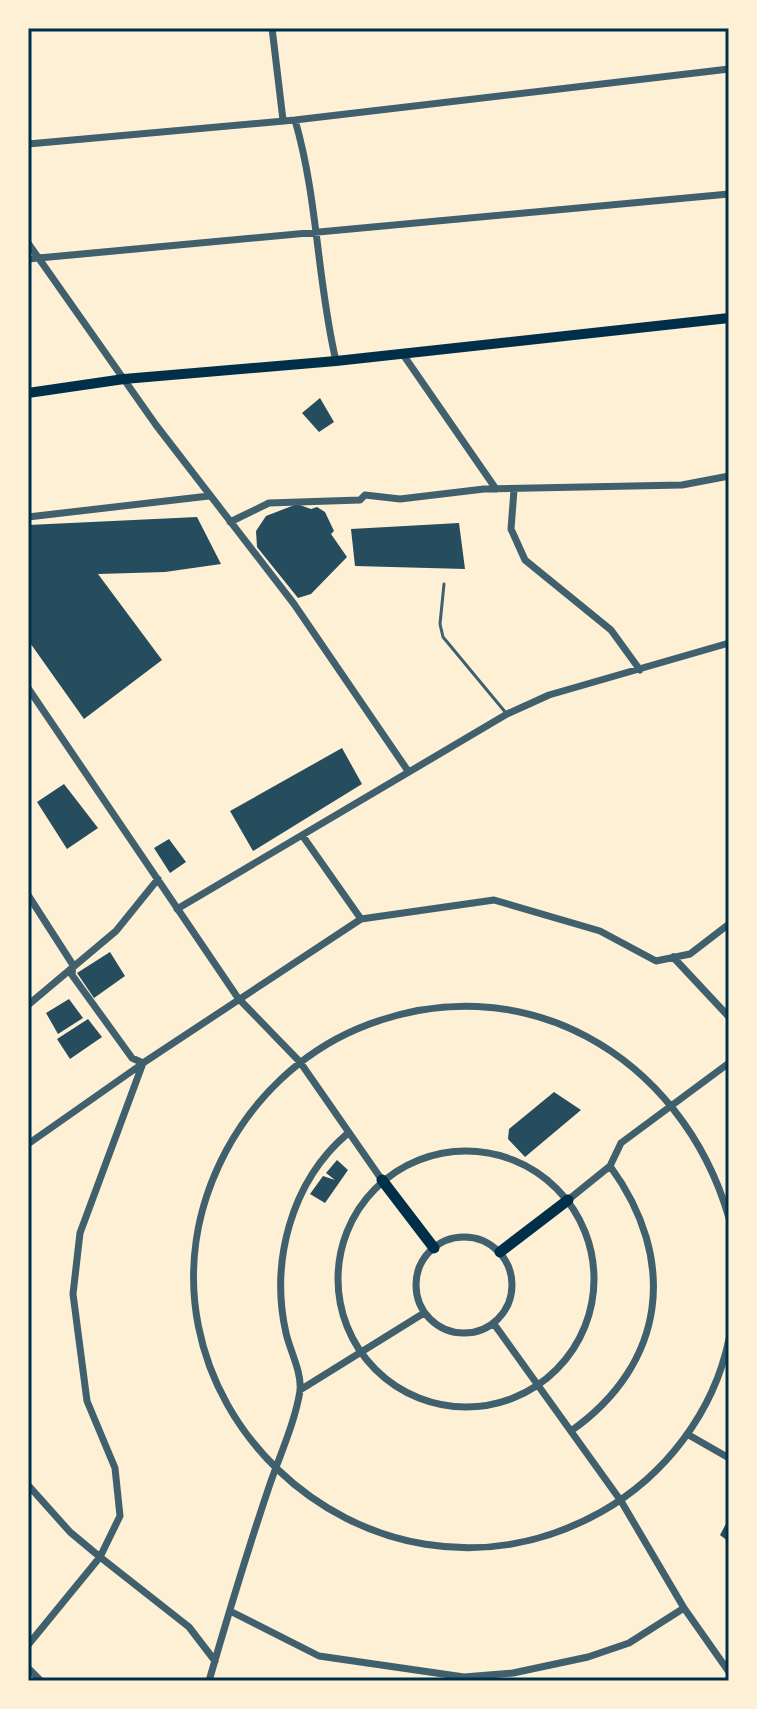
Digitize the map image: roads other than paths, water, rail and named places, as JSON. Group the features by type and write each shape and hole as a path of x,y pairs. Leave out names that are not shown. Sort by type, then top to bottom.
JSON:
{"main road":[{"path":"28,393 124,379 336,361 729,318"},
{"path":"382,1180 434,1248"},
{"path":"500,1252 568,1200"}],"street":[{"path":"272,28 283,120"},
{"path":"28,144 295,120 729,69"},
{"path":"295,120 306,158 323,294 336,361"},
{"path":"28,259 729,194"},
{"path":"28,243 209,496 294,604 408,771"},
{"path":"402,353 496,489"},
{"path":"230,522 269,503 360,500 365,495 400,499 496,489 682,485 729,476"},
{"path":"514,490 511,529 525,560 611,630 640,670"},
{"path":"28,517 209,496"},
{"path":"177,909 507,714 549,695 729,643"},
{"path":"28,688 238,998 300,1062 347,1134 382,1180"},
{"path":"302,835 361,919"},
{"path":"28,1005 116,931 158,879"},
{"path":"28,895 73,965 72,975 132,1058 143,1063"},
{"path":"28,1144 238,998 361,919 494,900 600,931 656,961 690,954 729,924"},
{"path":"673,957 729,1017"},
{"path":"729,1218 708,1158 673,1104 626,1060 600,1043 541,1018 479,1007 447,1007 384,1018 327,1044 300,1062 254,1108 219,1164 208,1195 196,1260 200,1326 211,1368 235,1418 276,1470 317,1504 365,1529 430,1545 470,1549 523,1543 574,1527 621,1501 657,1470 687,1434 717,1378 729,1339"},
{"path":"28,1645 100,1557 120,1516 115,1468 87,1401 73,1294 80,1233 143,1063"},
{"path":"568,1200 610,1166 621,1143 729,1063"},
{"path":"209,1681 300,1390 286,1332 280,1287 283,1246 295,1206 310,1176 332,1146 347,1134"},
{"path":"480,1150 524,1164 543,1176 568,1200 582,1222 591,1247 595,1273 593,1299 575,1349 538,1386 508,1401 476,1407 443,1405 411,1395 383,1377 361,1352 346,1324 338,1293 339,1260 347,1229 363,1202 382,1180 414,1160 446,1151 480,1150"},
{"path":"571,1431 616,1392 639,1359 650,1322 653,1278 647,1233 631,1195 610,1166"},
{"path":"472,1236 500,1252 512,1273 511,1302 494,1324 470,1334 444,1330 424,1313 415,1286 423,1259 434,1248 444,1240 472,1236"},
{"path":"300,1390 424,1313"},
{"path":"494,1324 621,1501 684,1608 729,1672"},
{"path":"687,1434 729,1458"},
{"path":"28,1485 70,1532 189,1627 215,1661"},
{"path":"230,1611 319,1656 464,1677 513,1673 588,1657 629,1643 684,1608"},
{"path":"28,1668 41,1681"}],"lane":[{"path":"444,584 440,624 443,637 507,714"}]}
